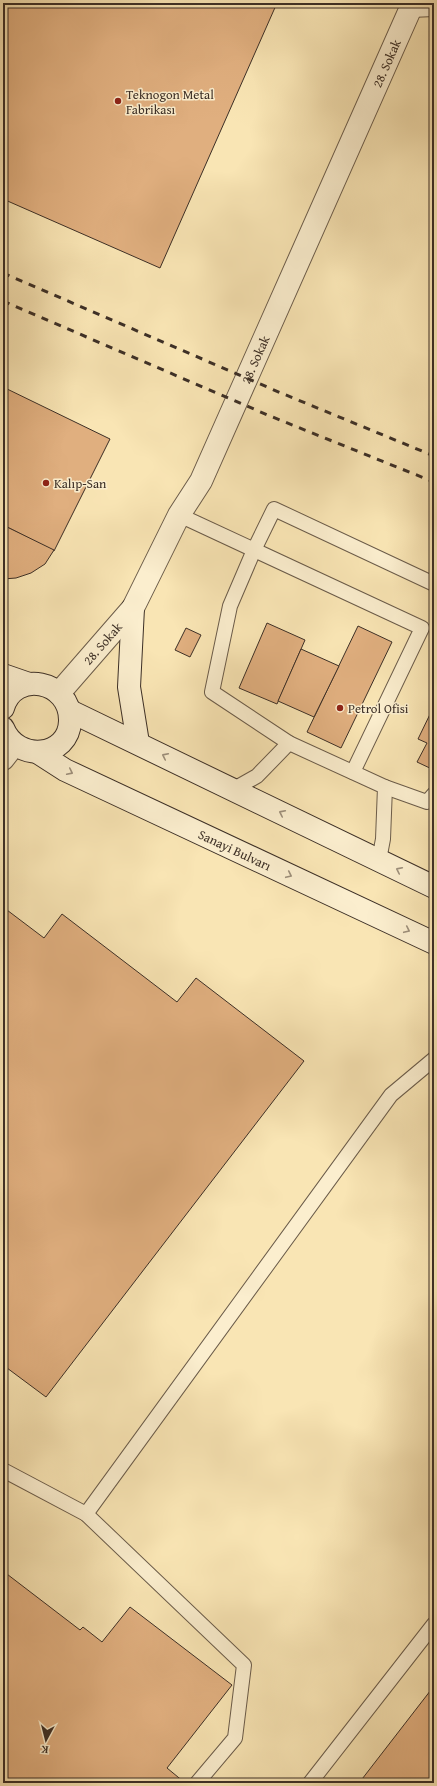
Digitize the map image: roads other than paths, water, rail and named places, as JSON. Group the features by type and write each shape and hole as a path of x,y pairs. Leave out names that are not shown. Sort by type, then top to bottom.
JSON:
{"main road":[{"path":"412,5 434,5"},
{"name":"28. Sokak","path":"64,702 134,608 179,515 201,481 412,5"},
{"path":"134,608 129,687 138,743"},
{"path":"3,675 29,684"},
{"path":"3,708 10,694 18,688 29,684 40,683 50,686 64,702 138,743 434,887"},
{"path":"37,752 49,750 59,744 66,734 70,723 64,702"},
{"name":"Sanayi Bulvarı","path":"7,744 37,752 65,770 434,943"}],"lane":[{"path":"434,584 274,509 254,550 230,606 212,692 290,744 385,787 427,802 434,794"},
{"path":"179,515 422,628 353,772"},
{"path":"234,789 257,776 290,744"},
{"path":"379,860 383,838 385,787"},
{"path":"86,1514 391,1095 434,1059"},
{"path":"3,1470 86,1514 244,1665 234,1738 197,1783"},
{"path":"310,1783 434,1624"}],"railway":[{"path":"3,273 281,393 434,456"},
{"path":"3,301 270,416 434,482"}],"place":[{"name":"Teknogon Metal Fabrikası","path":"118,101"},
{"name":"Kalıp-San","path":"46,483"},
{"name":"Petrol Ofisi","path":"340,708"}]}
